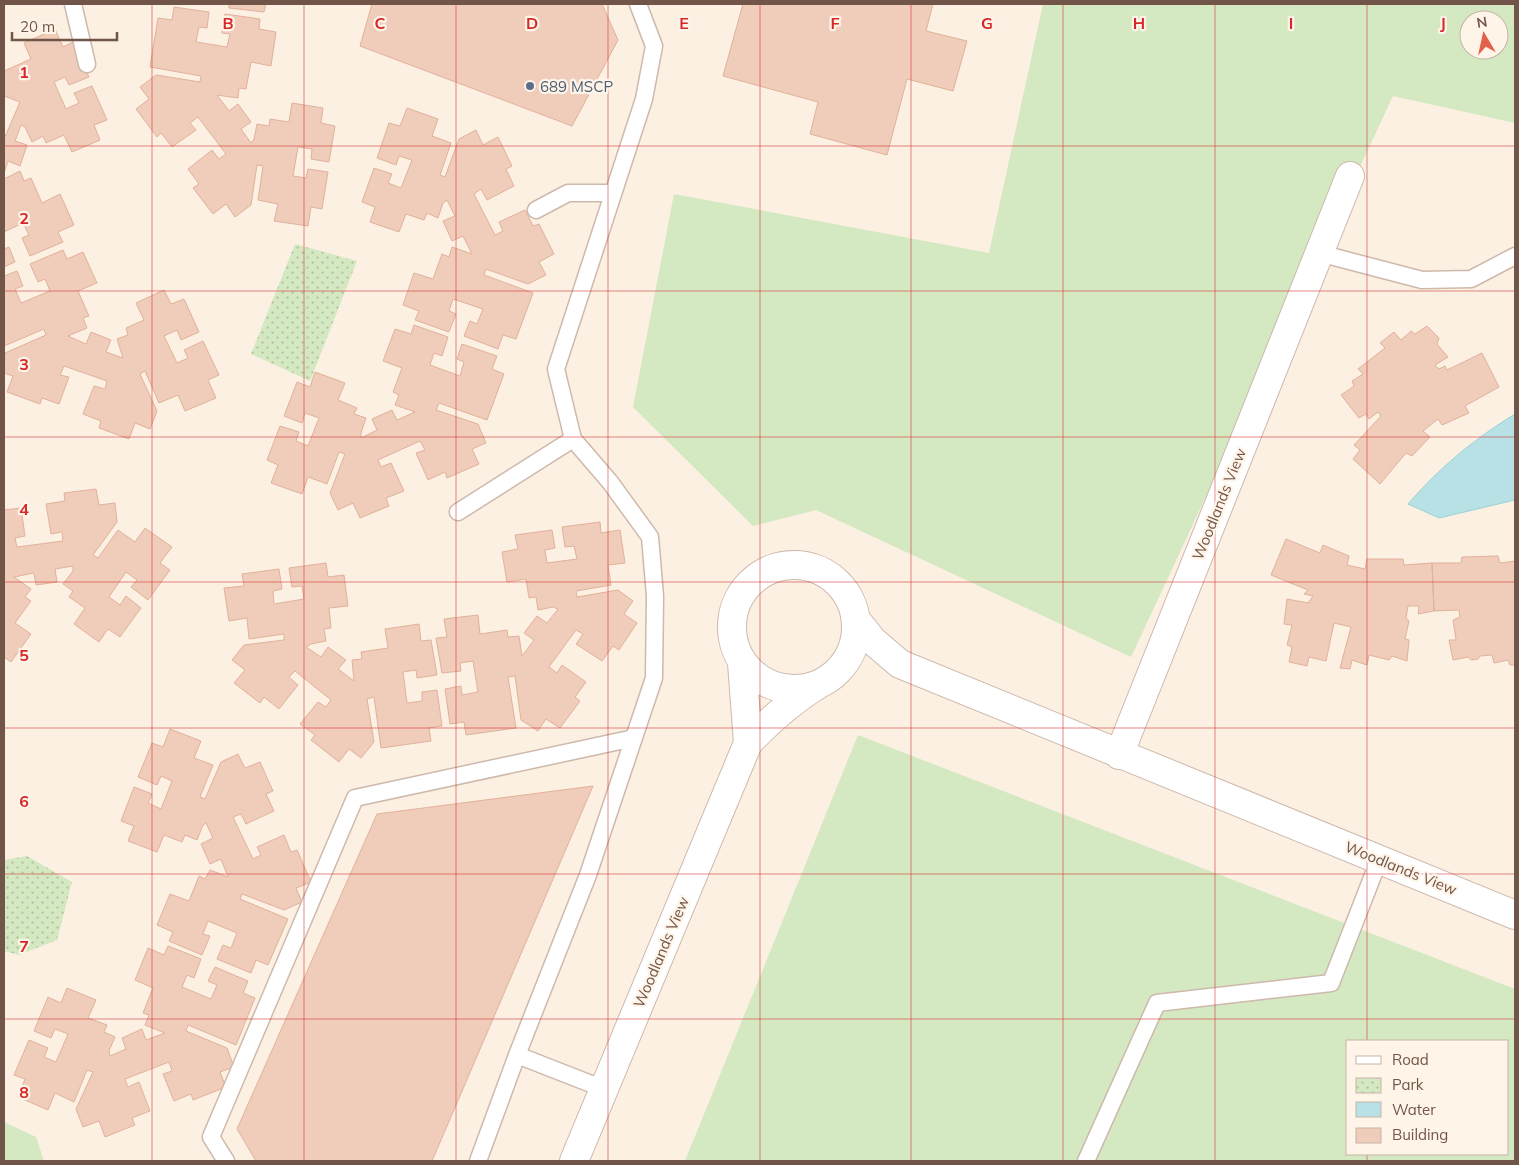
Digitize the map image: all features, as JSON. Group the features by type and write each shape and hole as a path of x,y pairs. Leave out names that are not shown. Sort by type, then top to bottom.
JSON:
{"street":[{"name":"Woodlands View","path":"1119,755 1350,176"},
{"name":"Woodlands View","path":"748,743 742,663 731,638 731,622 737,601 754,579 764,572 785,565 798,564 819,570 834,578 848,595 857,621 873,641 900,664 1515,915"},
{"name":"Woodlands View","path":"574,1161 748,743 780,711 842,667 853,648 857,621"},
{"name":"Woodlands View","path":"742,663 761,681 772,686 796,690 819,684"},
{"name":"Woodlands View","path":"842,667 900,664"}],"lane":[{"path":"73,4 87,64"},
{"path":"478,1161 517,1055 588,875 654,678 655,596 650,537 610,482 573,439 556,370 644,99 654,46 638,4"},
{"path":"536,210 568,193 613,193"},
{"path":"1319,253 1422,280 1471,279 1515,256"},
{"path":"458,512 573,439"},
{"path":"226,1161 211,1137 355,798 634,738"},
{"path":"1086,1161 1158,1003 1331,983 1379,860"},
{"path":"517,1055 604,1088"}],"green space":[{"path":"1043,4 1515,4 1515,123 1393,96 1131,657 816,510 753,526 633,407 674,194 989,253"},
{"path":"295,244 357,261 310,381 251,354"},
{"path":"858,735 1515,989 1515,1161 685,1161"},
{"path":"27,856 72,882 57,940 19,955 4,951 4,860"},
{"path":"4,1122 36,1137 44,1161 4,1161"}],"water":[{"path":"1515,414 1515,500 1439,518 1408,504 1432,478 1458,455"}],"building":[{"path":"229,4 266,4 264,12 229,8"},
{"name":"689 MSCP","path":"372,4 602,4 618,40 572,126 360,46"},
{"path":"743,4 933,4 926,31 967,41 953,91 907,79 887,155 810,134 818,102 723,76"},
{"path":"174,7 209,12 207,28 199,27 196,42 227,47 230,34 222,33 225,14 260,19 259,29 276,32 271,66 251,62 246,89 239,88 238,98 217,95 229,111 238,104 251,122 241,129 251,143 254,139 257,124 269,126 270,119 289,122 292,103 323,108 321,123 335,126 329,162 311,159 312,149 298,147 293,176 306,178 308,169 328,172 322,209 311,207 308,226 274,221 278,204 258,200 263,166 257,165 251,205 235,217 226,204 213,214 193,188 199,184 188,169 212,150 219,159 226,154 198,117 190,123 196,130 172,147 161,133 157,137 136,109 149,99 140,87 156,75 200,82 201,76 150,67 158,18 172,20"},
{"path":"55,29 63,47 73,42 89,77 69,85 65,77 54,82 66,109 79,103 74,93 92,86 107,120 94,125 100,140 72,152 64,135 46,143 43,136 32,142 25,127 21,125 15,141 27,145 20,166 8,161 4,173 4,139 20,102 4,96 4,71 31,59 24,43"},
{"path":"407,108 438,119 432,136 451,143 440,175 445,177 459,139 476,130 483,145 498,137 512,166 506,169 514,186 487,200 481,189 474,194 495,235 503,231 499,222 525,210 533,226 539,224 554,254 539,262 546,275 528,284 486,269 484,275 533,293 516,339 503,335 498,349 464,336 470,321 477,324 483,309 453,299 449,311 456,314 449,332 415,320 419,311 403,305 414,273 433,279 442,254 449,257 452,247 472,254 463,236 452,241 443,221 455,216 447,200 443,203 438,218 427,213 424,220 406,214 399,232 370,222 375,207 362,202 374,168 392,174 388,183 401,188 412,160 399,156 396,165 377,158 389,123 400,126"},
{"path":"20,171 24,181 31,178 42,203 60,194 74,225 58,232 63,242 30,256 22,238 29,235 23,223 4,232 4,179"},
{"path":"9,247 15,262 4,267 4,249"},
{"path":"63,250 67,259 83,252 97,283 78,291 89,316 83,318 87,328 68,336 86,344 91,332 111,340 106,352 123,358 117,339 128,335 126,328 144,320 136,303 164,290 171,304 184,299 199,332 181,340 177,330 164,336 177,363 188,358 184,350 203,341 219,375 208,380 216,398 185,411 178,395 159,403 145,371 140,374 157,411 150,429 135,423 129,439 99,428 101,421 83,414 94,386 105,389 107,381 64,366 60,375 69,377 59,404 42,398 40,404 7,392 13,376 4,373 5,353 46,335 44,329 4,346 4,276 17,271 23,286 15,289 21,303 50,291 45,279 38,282 30,264"},
{"path":"414,325 448,337 442,356 434,353 430,365 460,376 464,362 457,359 462,344 497,356 492,369 504,374 487,420 439,403 436,410 478,424 486,443 472,449 479,464 447,478 445,472 428,480 416,453 425,450 420,441 378,460 381,467 391,463 404,491 386,498 389,506 360,518 353,503 338,510 330,493 345,454 339,452 327,484 308,477 302,494 271,483 278,465 267,460 280,426 299,432 296,441 308,446 319,418 305,413 302,423 284,416 297,382 310,387 315,372 345,383 338,400 357,408 354,414 366,418 361,438 377,430 372,419 392,410 397,420 415,412 395,405 399,395 393,392 402,368 383,361 395,329 411,334"},
{"path":"1427,326 1439,338 1437,344 1448,357 1435,365 1439,369 1445,366 1447,370 1482,353 1499,387 1465,406 1469,413 1442,425 1438,419 1423,431 1430,437 1412,456 1406,453 1380,484 1353,459 1360,450 1354,445 1381,416 1378,412 1369,419 1366,414 1359,418 1341,395 1354,386 1352,381 1363,374 1358,369 1385,348 1380,343 1394,332 1401,340 1411,331 1415,334"},
{"path":"96,489 99,505 115,503 117,522 93,555 98,558 118,530 135,542 145,528 172,547 160,563 170,570 148,600 131,587 137,580 126,572 109,597 120,605 126,596 141,608 120,637 108,629 99,642 74,624 85,608 69,597 73,591 63,584 73,571 73,566 55,569 57,582 36,585 34,573 14,577 31,589 25,597 31,601 15,623 31,634 11,662 4,657 4,510 21,508 25,536 15,538 17,547 63,541 62,532 51,534 46,504 65,501 64,493"},
{"path":"600,522 601,533 620,530 625,563 608,565 611,585 576,591 577,597 618,590 633,601 624,614 637,623 619,650 613,646 602,661 576,644 583,634 576,630 549,667 557,673 562,665 586,682 575,697 580,701 560,728 546,719 538,731 521,720 515,676 508,677 516,728 466,735 464,722 450,724 445,689 461,686 462,695 478,692 473,661 460,663 461,671 442,673 436,638 447,637 444,619 478,615 480,634 507,630 508,637 519,636 522,656 534,640 524,633 537,616 547,623 558,609 553,607 538,610 536,597 529,598 526,579 507,582 502,552 518,549 515,535 552,530 555,548 545,550 547,563 577,559 574,546 565,547 562,527"},
{"path":"1286,539 1320,553 1323,545 1349,556 1347,565 1365,569 1367,559 1403,559 1404,565 1432,563 1434,611 1418,614 1419,606 1408,606 1406,618 1409,621 1405,639 1409,640 1407,661 1392,656 1389,660 1369,655 1367,665 1352,660 1350,669 1340,668 1351,627 1334,623 1326,661 1309,657 1307,666 1289,662 1292,647 1287,645 1292,625 1284,624 1287,599 1308,603 1313,596 1304,594 1308,590 1271,575"},
{"path":"1498,556 1500,563 1515,561 1515,665 1510,665 1508,660 1494,663 1492,655 1480,656 1478,659 1471,660 1468,657 1453,660 1449,640 1456,640 1453,620 1460,617 1459,610 1434,611 1432,563 1461,563 1462,557"},
{"path":"326,563 328,577 344,575 348,606 329,608 331,628 324,629 326,641 306,647 321,657 328,647 346,660 338,669 354,681 352,660 362,659 361,652 388,648 385,629 419,624 421,641 431,640 437,675 417,678 416,670 403,672 407,703 422,701 422,692 437,690 442,726 429,728 431,741 381,748 374,697 367,699 374,742 361,758 349,749 339,762 311,740 315,735 300,724 318,702 326,707 331,700 295,671 289,677 298,685 279,709 264,697 260,703 234,683 245,670 232,660 244,645 284,640 284,634 249,639 247,618 229,621 224,588 244,586 242,574 279,569 282,589 273,591 274,604 304,599 302,586 292,587 289,568"},
{"path":"170,729 201,741 194,758 213,765 200,797 205,799 221,762 238,754 245,768 260,762 273,791 266,794 274,811 246,824 241,814 233,817 253,859 261,855 257,847 284,835 291,852 297,850 311,882 296,888 302,902 284,910 242,894 240,899 288,919 268,965 256,960 251,973 217,959 223,945 231,948 237,933 208,921 203,934 210,936 202,955 169,941 173,932 157,925 170,894 189,901 199,876 205,879 210,870 228,877 221,859 210,864 201,844 213,838 206,823 203,825 197,840 185,835 182,842 164,835 157,852 128,841 134,826 121,821 134,787 152,794 148,803 161,809 172,781 161,776 157,785 138,777 152,743 163,747"},
{"path":"593,786 432,1161 256,1161 237,1129 377,814"},
{"path":"168,946 201,959 194,978 187,975 182,987 211,999 217,985 208,981 215,967 248,981 243,993 255,998 236,1045 188,1025 186,1031 227,1048 234,1067 220,1072 226,1087 193,1100 191,1094 174,1101 163,1074 172,1071 169,1062 125,1079 128,1087 139,1082 150,1111 132,1118 135,1125 105,1137 99,1121 83,1127 76,1109 93,1072 87,1070 74,1102 55,1093 48,1110 18,1097 25,1079 14,1075 29,1040 48,1048 44,1057 56,1062 68,1034 55,1029 51,1038 34,1031 48,997 61,1003 67,988 96,1000 88,1018 107,1025 104,1032 115,1037 109,1051 110,1056 126,1049 122,1038 142,1029 146,1040 165,1033 145,1025 149,1015 143,1013 153,988 135,980 148,948 164,955"}],"place":[{"name":"689 MSCP","path":"530,86"}]}
